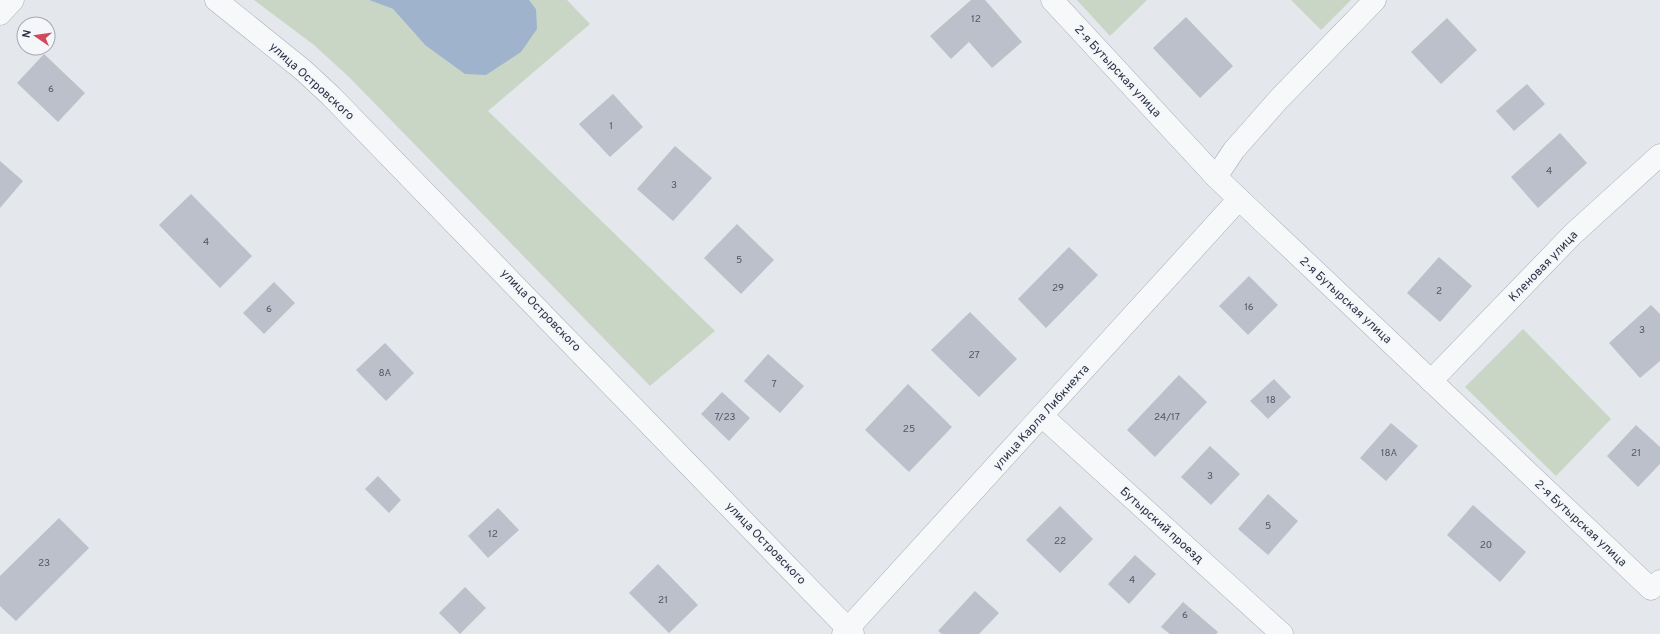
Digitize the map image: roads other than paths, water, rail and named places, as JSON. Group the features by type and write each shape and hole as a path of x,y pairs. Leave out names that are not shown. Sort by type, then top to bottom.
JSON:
{"street":[{"path":"0,14 13,0"},
{"name":"улица Островского","path":"216,0 303,70 331,96 484,252 848,632"},
{"name":"2-я Бутырская улица","path":"1052,0 1238,199 1431,381 1656,585"},
{"path":"1216,177 1234,150 1279,99 1375,0"},
{"name":"Кленовая улица","path":"1431,381 1573,234 1660,155"},
{"name":"улица Карла Либкнехта","path":"848,632 1238,199"},
{"name":"Бутырский проезд","path":"1042,416 1282,634"}],"water":[{"path":"369,0 529,0 536,9 537,29 521,52 486,75 465,74 425,45 393,9"}]}
